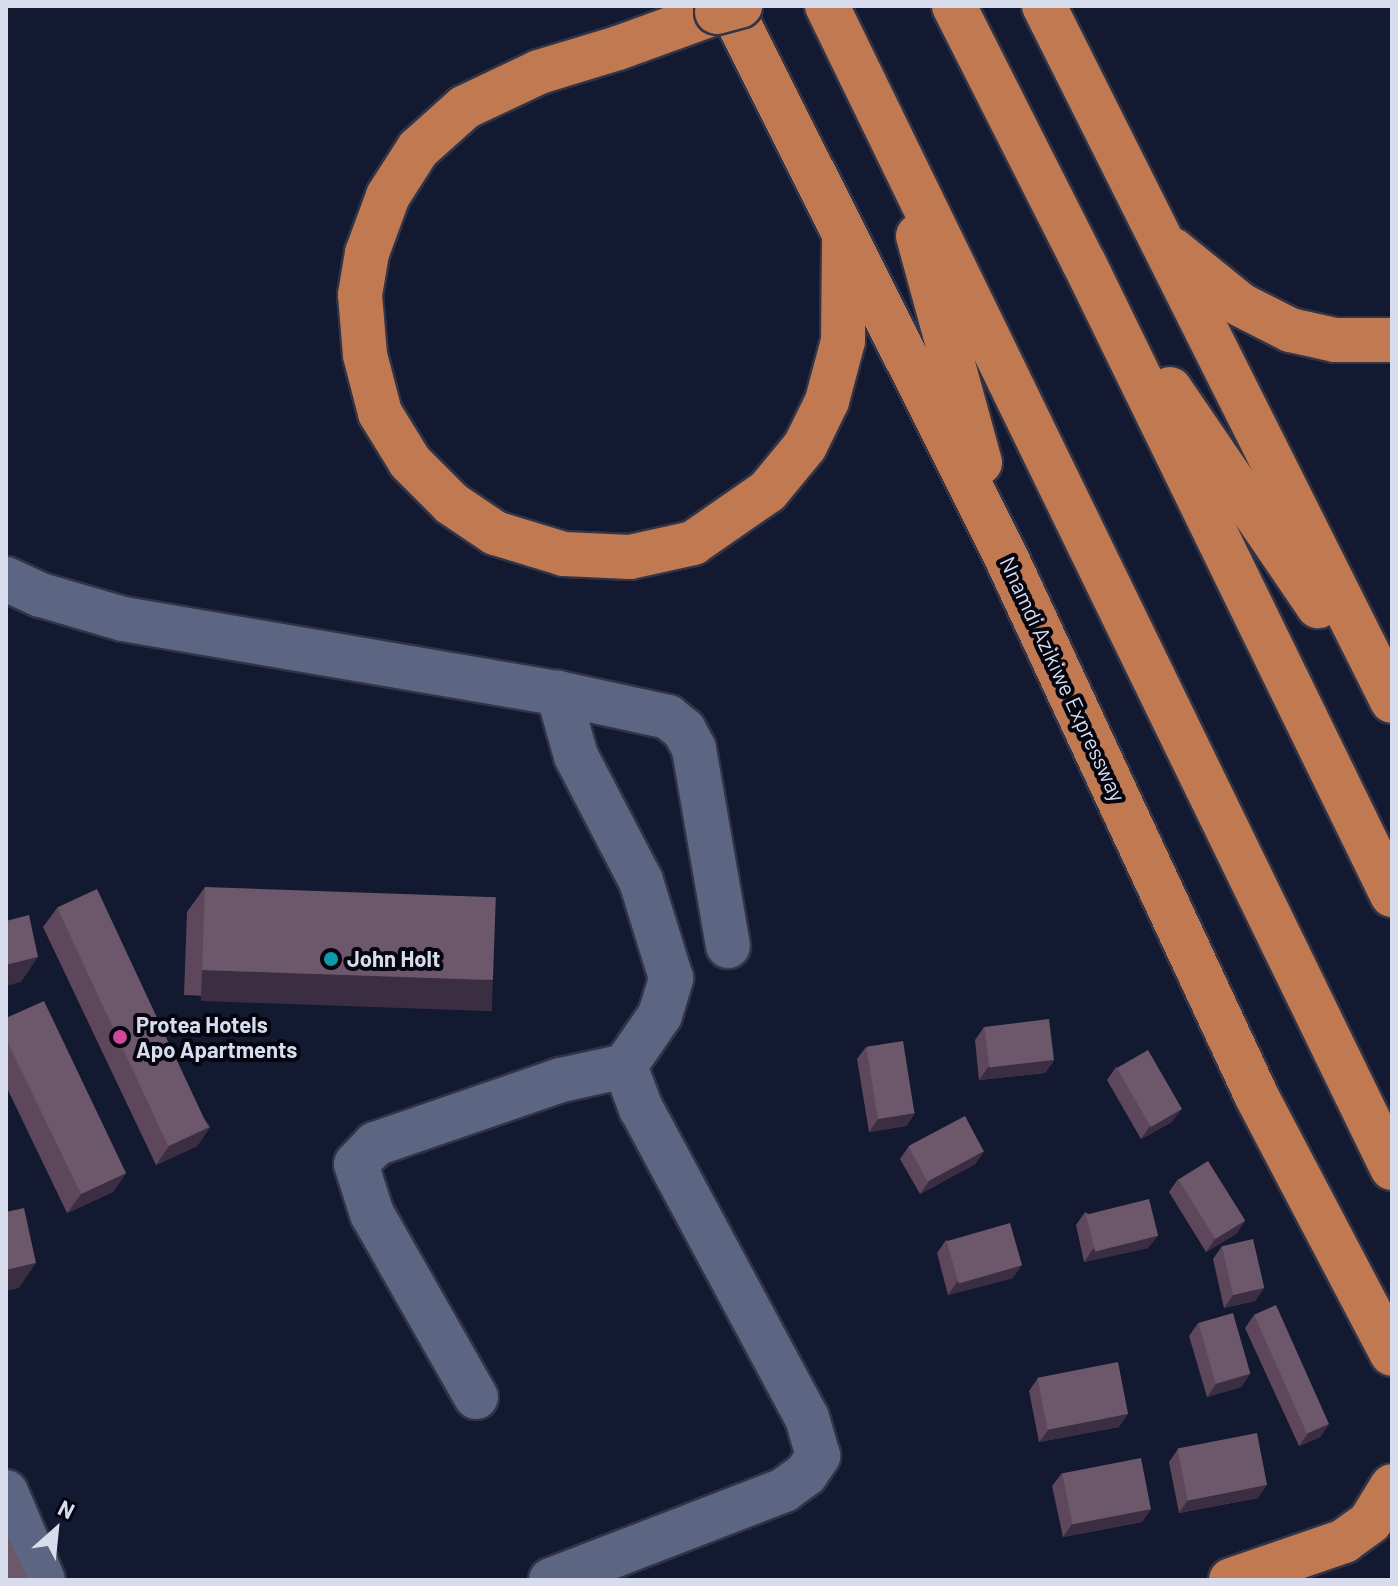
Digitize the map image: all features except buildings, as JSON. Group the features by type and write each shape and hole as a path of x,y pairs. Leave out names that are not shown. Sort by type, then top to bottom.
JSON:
{"highway":[{"path":"827,6 1392,1168"},
{"path":"954,6 1084,263 1392,895"},
{"path":"1044,6 1392,701"},
{"path":"729,8 618,48 539,72 465,107 418,149 388,196 367,253 360,295 365,355 380,413 410,462 452,504 495,533 564,554 630,557 693,543 768,491 805,446 827,401 843,341 844,234"},
{"name":"Nnamdi Azikiwe Expressway","path":"729,8 1006,557 1257,1097 1369,1305 1392,1354"},
{"path":"889,129 1006,557"},
{"path":"1161,241 1241,305 1290,330 1335,340 1392,340"},
{"path":"1084,263 1392,714"},
{"path":"1369,1305 1392,1372"},
{"path":"1231,1580 1344,1541 1370,1522 1392,1486"}],"street":[{"path":"6,579 41,595 123,619 558,693 668,717 691,740 728,946"},
{"path":"476,1397 372,1214 356,1164 375,1144 561,1080 625,1066 660,1015 671,978 641,881 576,756 558,693"},
{"path":"551,1580 784,1490 806,1474 818,1456 807,1418 641,1109 625,1066"},
{"path":"6,1492 43,1580"}],"place":[{"name":"John Holt","path":"331,959"},
{"name":"Protea Hotels Apo Apartments","path":"120,1037"}]}
